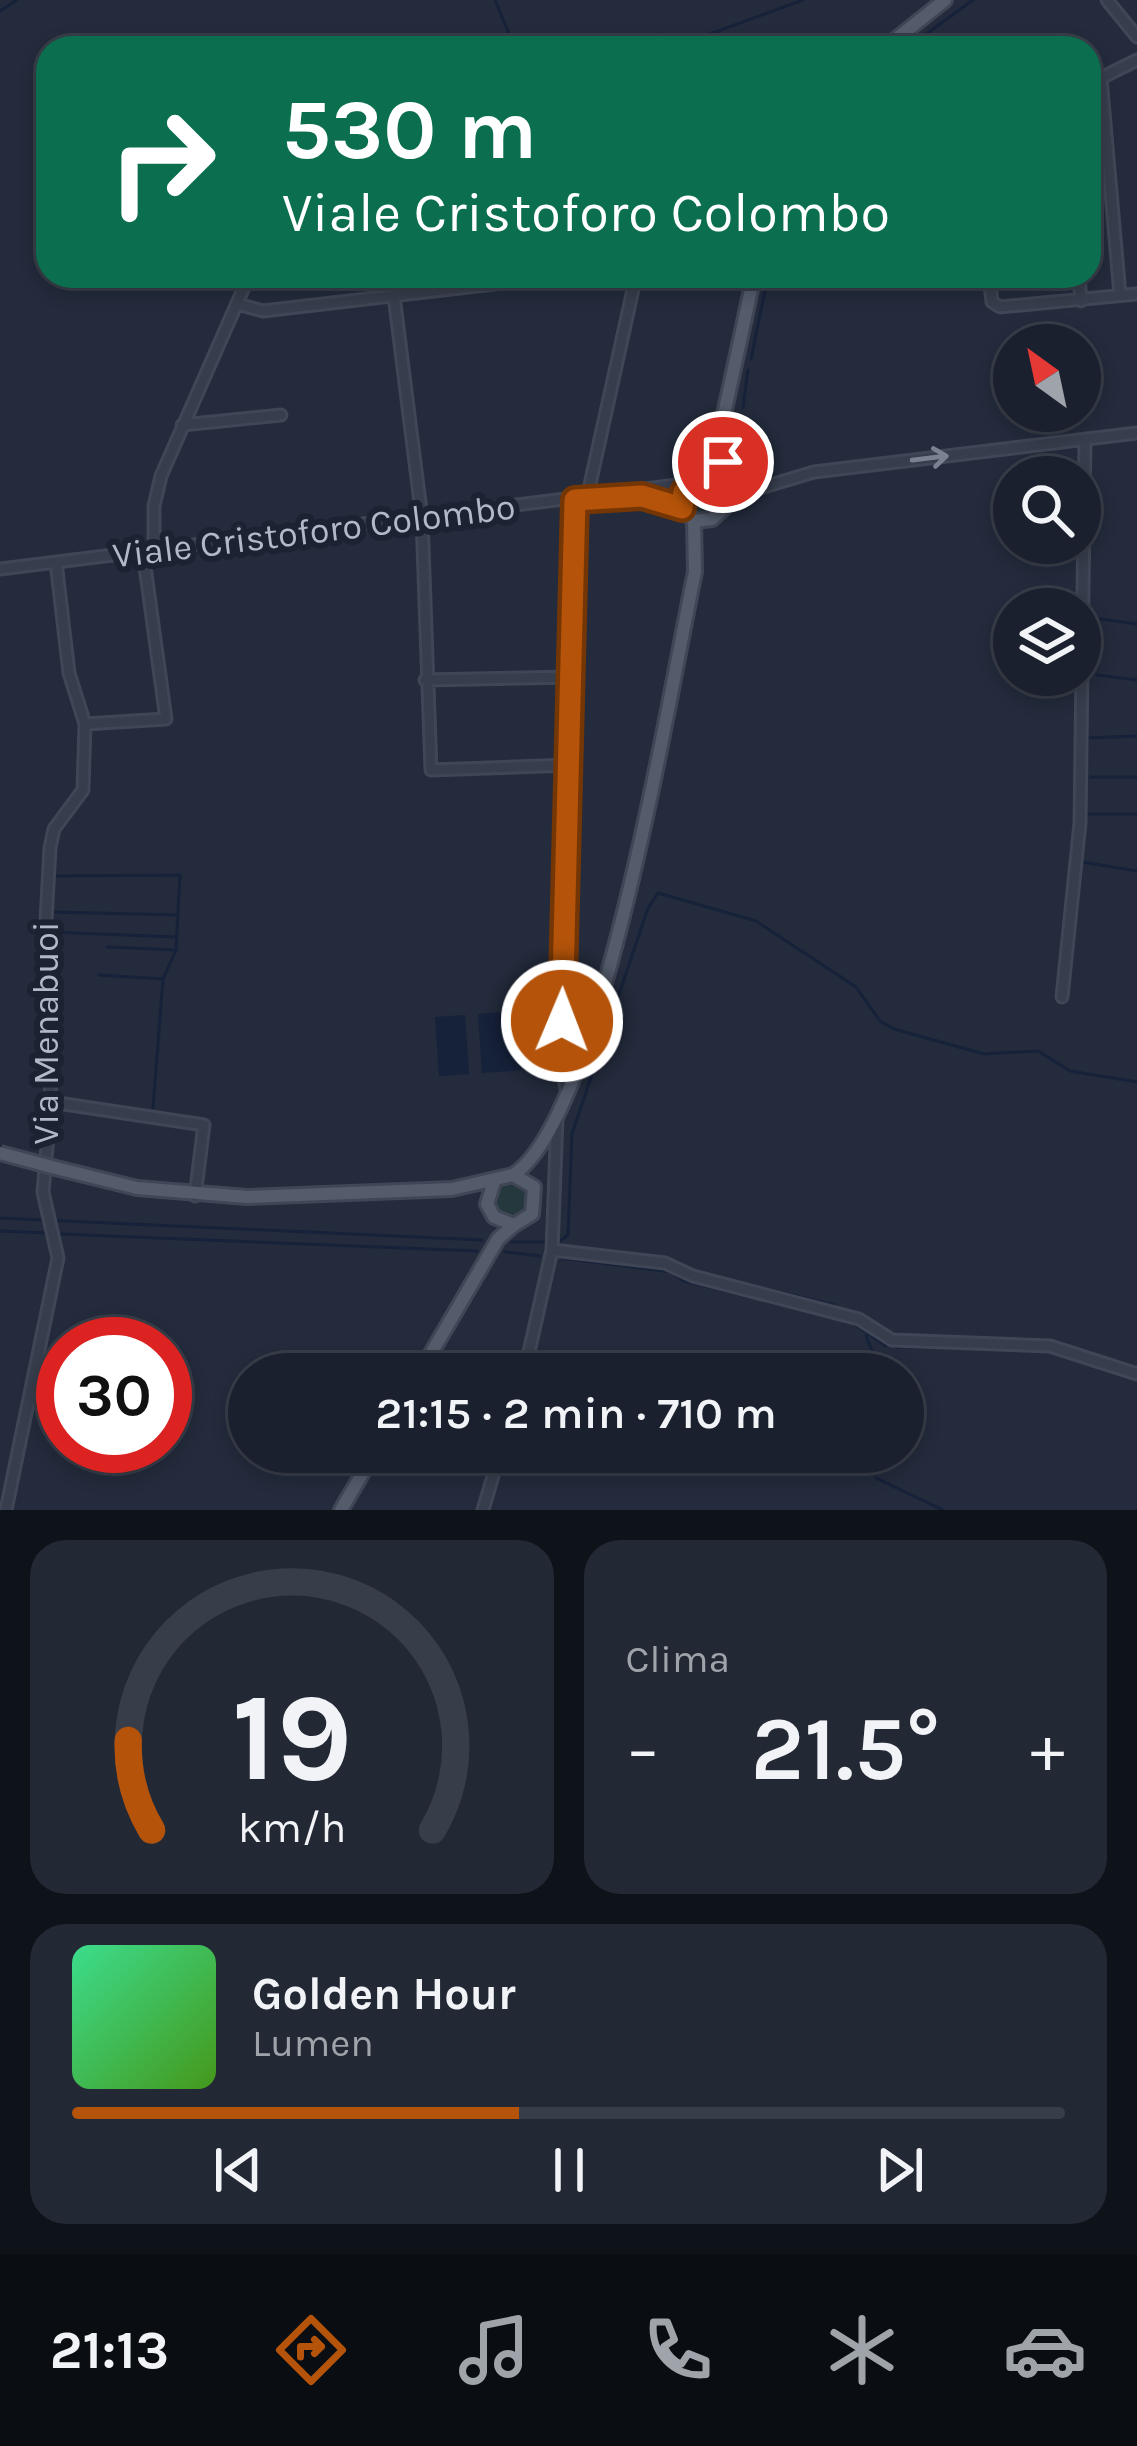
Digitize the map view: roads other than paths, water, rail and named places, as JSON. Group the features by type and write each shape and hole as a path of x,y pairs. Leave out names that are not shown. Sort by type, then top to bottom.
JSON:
{"main road":[{"path":"900,36 945,0"},
{"path":"695,572 694,521 682,508 684,492 713,465 752,288"},
{"path":"431,1353 487,1258 514,1225 535,1210 534,1187 548,1136 567,1094 616,944 695,572 712,519 740,494 742,478 725,445 728,410"},
{"path":"713,465 731,464"},
{"path":"694,521 712,519"},
{"path":"0,1154 195,1196 452,1189 512,1174 548,1136"},
{"path":"512,1174 534,1187"},
{"path":"487,1258 494,1182"},
{"path":"452,1189 514,1225"},
{"path":"341,1510 363,1473"}],"street":[{"path":"1107,0 1137,37"},
{"path":"1120,296 1101,78 1137,60"},
{"path":"85,724 166,719 148,551 154,506 182,425 244,288"},
{"path":"237,304 263,311 462,288"},
{"path":"567,1094 561,1064 581,499 633,288"},
{"path":"990,288 992,302 1000,308 1137,294"},
{"path":"1080,288 1081,301"},
{"path":"394,296 422,518 431,770 569,765"},
{"path":"182,425 281,415"},
{"path":"740,494 814,472 1137,433"},
{"path":"1062,998 1081,824 1084,440"},
{"name":"Viale Cristoforo Colombo","path":"0,569 628,495 693,483"},
{"name":"Viale Cristoforo Colombo","path":"628,495 669,500 682,508"},
{"name":"Via Menabuoi","path":"7,1510 58,1258 43,1192 52,1102 44,956 50,848 54,829 83,790 85,724 70,673 56,562"},
{"path":"425,680 573,677"},
{"path":"52,1102 204,1125 195,1196"},
{"path":"529,1353 552,1250 557,1118"},
{"path":"552,1250 664,1263 693,1276 859,1318 892,1340 1050,1346 1137,1374"},
{"path":"483,1510 494,1473"}],"water":[{"path":"518,1011 522,1070 482,1073 478,1014"},
{"path":"465,1015 469,1074 439,1076 435,1017"}],"waterway":[{"path":"0,11 17,0"},
{"path":"495,0 510,36"},
{"path":"704,36 803,0"},
{"path":"924,36 973,0"},
{"path":"652,36 659,36"},
{"path":"751,359 766,288"},
{"path":"743,407 748,370"},
{"path":"1101,619 1137,624"},
{"path":"1101,676 1137,680"},
{"path":"1086,738 1137,736"},
{"path":"1091,777 1137,777"},
{"path":"1085,814 1137,814"},
{"path":"1082,862 1137,871"},
{"path":"53,876 180,875 176,950 163,979 153,1108"},
{"path":"559,1242 568,1235 572,1134 648,908 658,893 756,921 856,987 880,1021 894,1029 984,1054 1038,1051 1070,1071 1137,1082"},
{"path":"51,912 178,915"},
{"path":"49,932 176,937"},
{"path":"107,947 176,950"},
{"path":"99,975 163,979"},
{"path":"0,1218 482,1240"},
{"path":"0,1231 48,1233"},
{"path":"61,1234 477,1251"},
{"path":"512,1242 546,1242"},
{"path":"505,1252 540,1256"},
{"path":"561,1258 672,1272 684,1281 852,1322 886,1346"},
{"path":"715,1277 834,1305"},
{"path":"866,1336 873,1353"},
{"path":"896,1347 977,1348"},
{"path":"876,1478 943,1510"}]}
